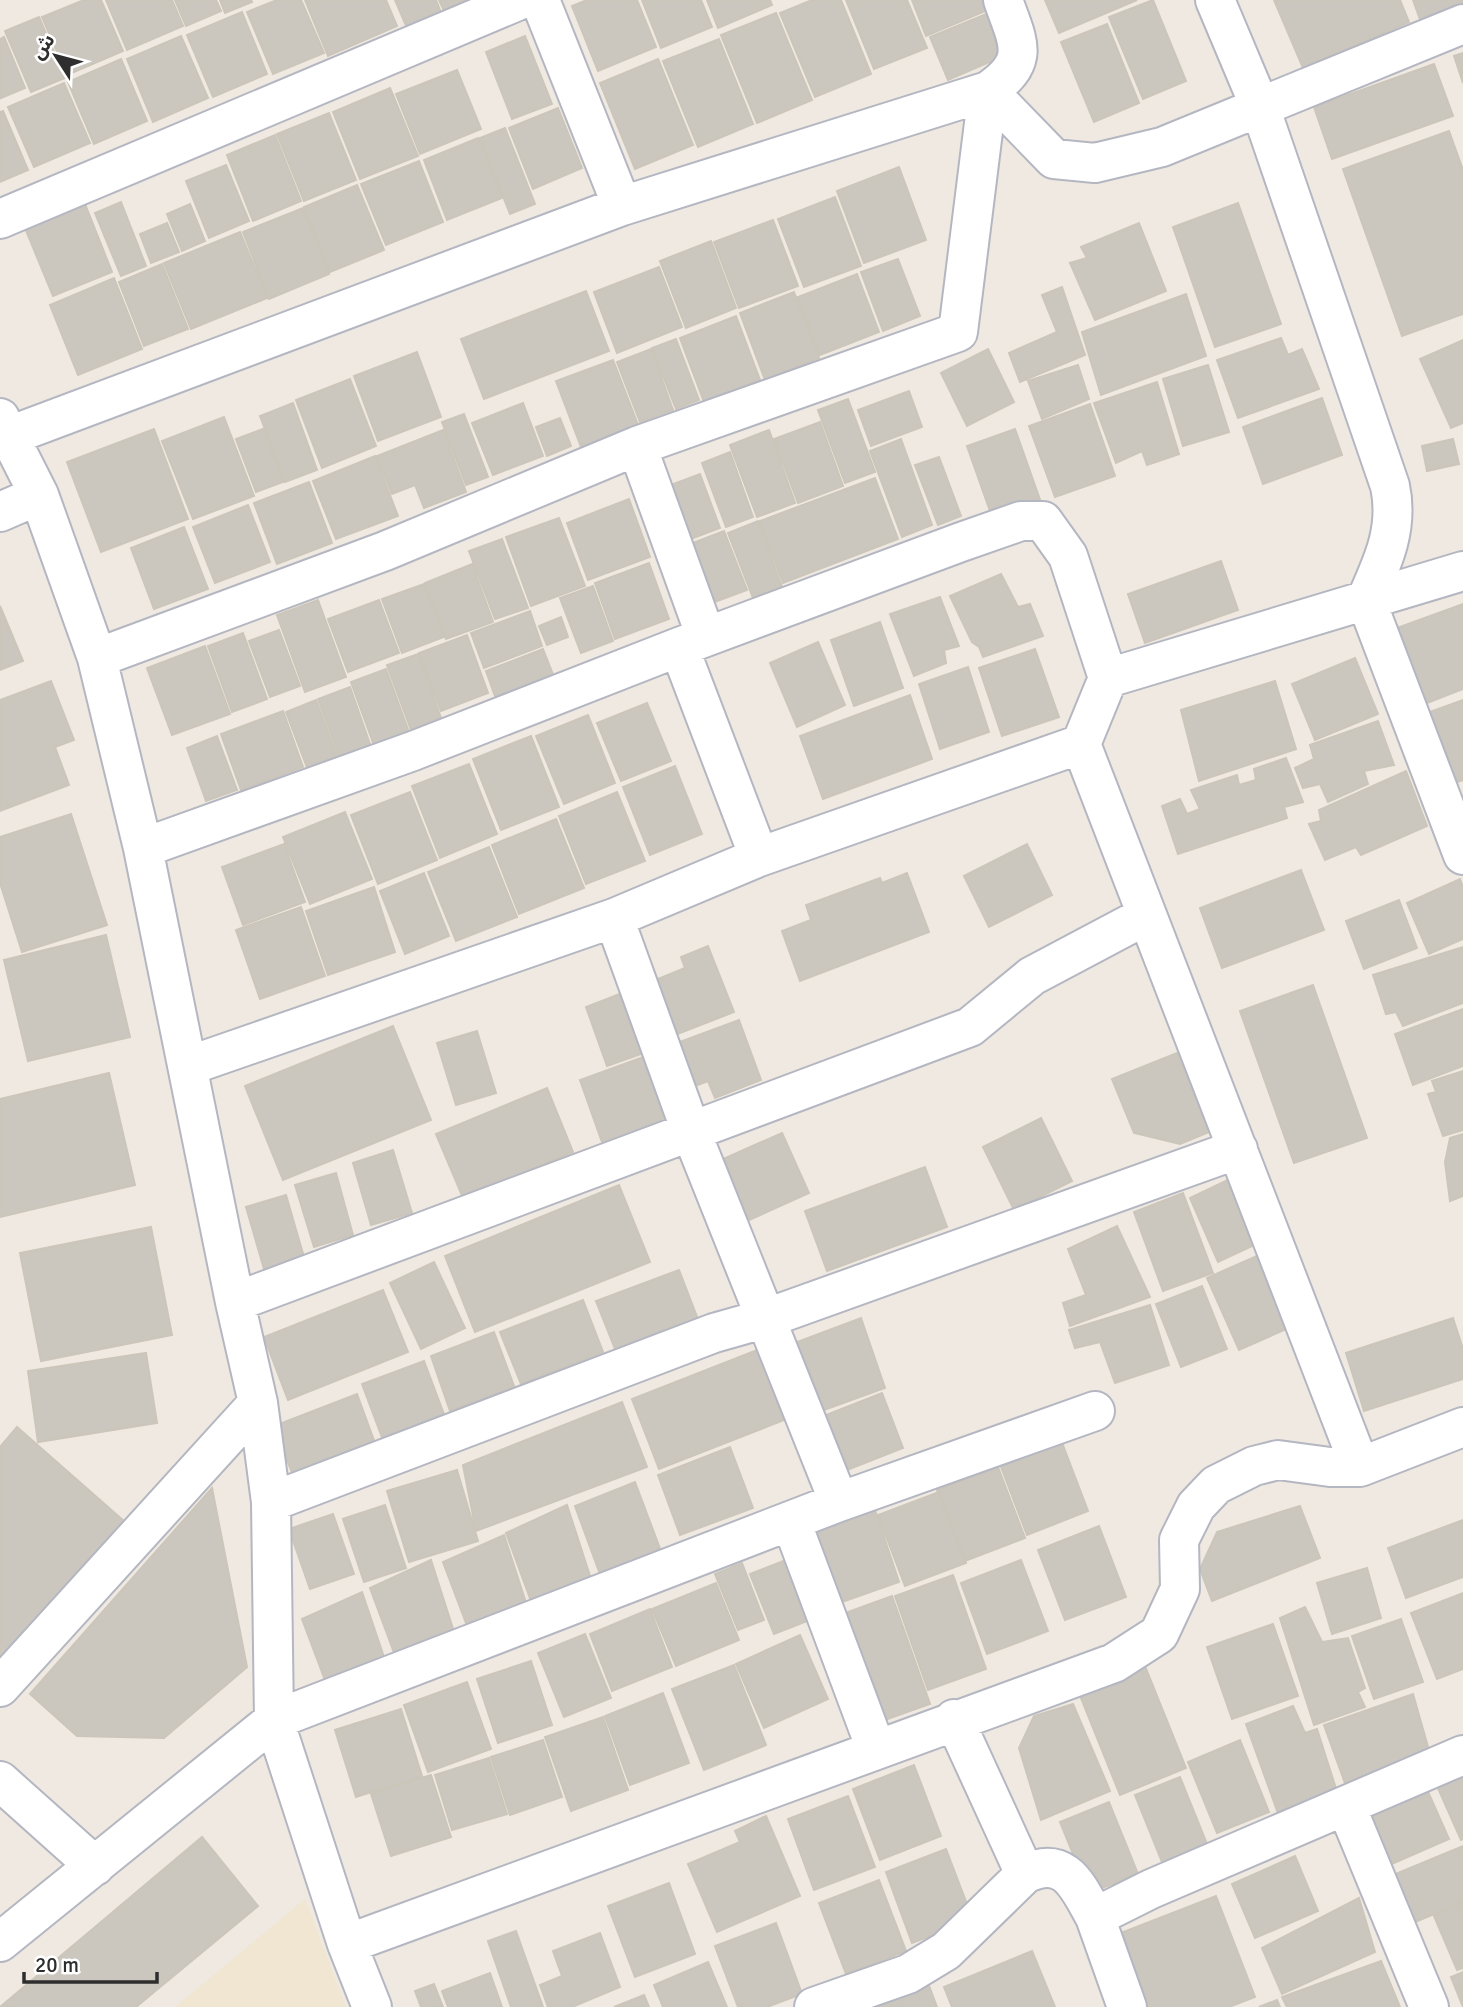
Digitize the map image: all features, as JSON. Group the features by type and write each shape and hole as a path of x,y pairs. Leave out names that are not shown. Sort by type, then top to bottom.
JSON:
{"street":[{"path":"0,219 520,0"},
{"path":"540,0 622,206"},
{"path":"372,2007 347,1944 274,1720 271,1502 258,1403 234,1302 142,848 97,658 39,495 5,427 622,206 988,91 1010,76 1018,58 1015,36 1003,0"},
{"path":"1215,0 1260,107 1390,486 1395,509 1392,532 1384,559 1366,600 1463,855"},
{"path":"988,91 1054,159 1095,163 1162,147 1463,24"},
{"path":"97,658 385,551 637,446 958,332 988,91"},
{"path":"637,446 692,642 759,857"},
{"path":"0,512 39,495"},
{"path":"142,848 413,751 692,642 1021,521 1044,522 1068,556 1108,678 1081,744 1360,1467"},
{"path":"1108,678 1463,571"},
{"path":"188,1066 614,918 759,857 1081,744"},
{"path":"234,1302 692,1134 758,1105 970,1027 1032,976 1147,915"},
{"path":"614,918 692,1134 839,1502"},
{"path":"271,1502 714,1333 767,1318 1238,1149"},
{"path":"0,1687 258,1403"},
{"path":"0,1942 274,1720 839,1502 1095,1412"},
{"path":"347,1944 954,1719 1114,1663 1159,1634 1180,1590 1179,1540 1196,1506 1216,1485 1254,1466 1278,1460 1330,1467 1360,1467 1463,1427"},
{"path":"792,1521 876,1749"},
{"path":"954,1719 1025,1874"},
{"path":"1095,1917 1151,1889 1463,1755"},
{"path":"0,1781 95,1866"},
{"path":"1346,1806 1429,2007"},
{"path":"814,2007 908,1974 946,1951 1025,1874 1039,1868 1053,1868 1072,1876 1095,1917 1126,2007"}],"shaded area":[{"path":"305,1899 346,2007 175,2007"}],"building":[{"path":"84,0 101,0 123,51 67,75 42,17"},
{"path":"106,0 172,0 183,26 127,50"},
{"path":"175,0 216,0 221,11 186,26"},
{"path":"220,0 251,0 252,2 225,13"},
{"path":"277,0 301,0 324,53 273,74 247,12"},
{"path":"305,0 386,0 397,26 328,56"},
{"path":"395,0 436,0 441,13 407,28"},
{"path":"439,0 475,0 445,13"},
{"path":"587,0 637,0 656,47 598,71 572,6"},
{"path":"642,0 701,0 712,27 661,48"},
{"path":"707,0 770,0 772,5 718,28"},
{"path":"812,0 841,0 871,74 815,97 780,13"},
{"path":"846,0 907,0 927,48 874,69"},
{"path":"912,0 986,0 990,9 926,36"},
{"path":"1045,0 1137,0 1059,33"},
{"path":"1153,0 1186,81 1143,99 1109,17"},
{"path":"1274,0 1400,0 1409,22 1303,68"},
{"path":"1413,0 1463,0 1463,10 1422,25"},
{"path":"242,12 267,74 213,97 187,35"},
{"path":"991,12 1008,54 948,80 930,37"},
{"path":"776,13 812,100 757,123 721,35"},
{"path":"39,17 65,78 31,92 5,31"},
{"path":"1107,24 1139,103 1094,122 1061,42"},
{"path":"181,36 208,98 153,122 127,59"},
{"path":"525,36 552,104 512,119 486,52"},
{"path":"4,37 25,88 1,98 0,39"},
{"path":"719,39 753,124 698,147 663,61"},
{"path":"1463,53 1463,83 1454,56"},
{"path":"121,59 147,121 94,144 68,82"},
{"path":"658,59 693,145 635,169 600,83"},
{"path":"1434,64 1453,116 1332,159 1314,107"},
{"path":"457,70 481,129 420,154 396,94"},
{"path":"64,83 90,143 34,167 8,107"},
{"path":"390,88 418,156 360,179 333,112"},
{"path":"558,108 582,168 533,189 509,128"},
{"path":"3,111 28,170 0,182 0,112"},
{"path":"329,113 356,180 304,201 277,134"},
{"path":"505,128 535,204 510,214 480,138"},
{"path":"1449,131 1463,170 1463,314 1402,336 1343,169"},
{"path":"275,135 301,201 253,221 227,155"},
{"path":"478,138 502,198 447,220 424,160"},
{"path":"419,161 443,222 386,245 361,184"},
{"path":"226,165 249,221 209,238 186,181"},
{"path":"899,167 926,240 864,263 837,191"},
{"path":"357,185 384,250 330,272 304,207"},
{"path":"835,197 861,266 804,287 778,219"},
{"path":"121,202 146,266 121,276 95,213"},
{"path":"1238,203 1281,324 1215,347 1173,227"},
{"path":"85,204 112,272 53,296 25,228"},
{"path":"190,204 205,241 182,251 167,214"},
{"path":"303,208 329,274 269,299 243,232"},
{"path":"773,220 798,286 739,308 714,242"},
{"path":"167,223 179,252 151,263 140,234"},
{"path":"1139,223 1166,291 1095,320 1070,263 1087,258 1081,247"},
{"path":"240,232 267,298 191,329 164,263"},
{"path":"711,241 736,308 686,328 660,261"},
{"path":"898,259 920,316 883,331 861,272"},
{"path":"162,264 188,329 144,346 119,282"},
{"path":"659,267 682,327 617,353 594,292"},
{"path":"857,274 879,332 820,355 798,297"},
{"path":"114,278 142,349 78,375 50,305"},
{"path":"1062,287 1085,355 1020,382 1009,353 1057,332 1042,295"},
{"path":"586,291 609,351 484,399 461,339"},
{"path":"794,292 819,358 765,380 740,313"},
{"path":"1186,294 1206,356 1101,395 1082,332"},
{"path":"736,316 760,380 704,402 680,338"},
{"path":"1281,338 1288,355 1302,349 1319,389 1238,418 1217,360"},
{"path":"676,339 699,400 676,409 652,348"},
{"path":"1463,340 1463,423 1451,428 1420,359"},
{"path":"651,349 673,410 640,422 617,362"},
{"path":"988,349 1014,402 967,426 941,373"},
{"path":"417,352 441,417 378,441 354,376"},
{"path":"613,360 638,425 581,447 556,381"},
{"path":"1078,365 1089,399 1042,419 1028,381"},
{"path":"1208,365 1229,432 1183,446 1163,379"},
{"path":"350,379 376,446 322,468 296,400"},
{"path":"1157,382 1179,454 1147,465 1142,451 1116,463 1094,403"},
{"path":"909,391 922,427 871,446 858,410"},
{"path":"1322,398 1342,455 1263,484 1243,427"},
{"path":"848,399 875,472 845,483 818,410"},
{"path":"293,403 317,470 285,482 260,416"},
{"path":"523,403 543,456 493,475 472,423"},
{"path":"1090,404 1115,476 1055,497 1029,426"},
{"path":"464,414 488,477 466,485 442,422"},
{"path":"224,417 254,496 193,519 162,441"},
{"path":"560,418 571,446 547,456 536,427"},
{"path":"820,422 843,486 798,503 774,439"},
{"path":"154,429 188,519 101,552 67,462"},
{"path":"263,429 283,482 256,492 236,439"},
{"path":"1015,429 1044,511 996,528 967,446"},
{"path":"443,430 466,492 424,508 415,485 392,494 377,456"},
{"path":"769,430 795,503 757,517 730,445"},
{"path":"901,439 932,525 902,537 870,451"},
{"path":"1453,439 1459,464 1427,471 1422,446"},
{"path":"730,452 753,517 726,527 702,463"},
{"path":"375,456 398,516 336,539 313,481"},
{"path":"939,457 961,516 938,525 915,465"},
{"path":"700,474 720,528 688,540 668,486"},
{"path":"875,478 898,539 783,583 760,521"},
{"path":"309,482 332,543 277,564 254,503"},
{"path":"629,499 650,557 588,580 567,523"},
{"path":"248,505 270,562 215,583 193,527"},
{"path":"559,518 585,586 531,606 506,537"},
{"path":"758,521 782,587 753,598 728,533"},
{"path":"184,527 208,589 154,609 131,548"},
{"path":"724,531 747,590 712,603 690,544"},
{"path":"502,539 528,608 495,619 469,551"},
{"path":"1221,561 1238,610 1145,643 1128,594"},
{"path":"649,563 669,619 615,639 595,583"},
{"path":"472,564 493,622 446,639 425,583"},
{"path":"1001,574 1018,607 1030,604 1043,636 983,657 979,647 972,642 950,596"},
{"path":"424,584 444,637 402,653 382,599"},
{"path":"593,586 613,641 581,653 560,598"},
{"path":"940,597 959,646 944,650 946,663 914,676 890,614"},
{"path":"318,600 346,677 305,692 277,615"},
{"path":"379,600 399,653 348,672 328,619"},
{"path":"1463,604 1463,689 1422,705 1394,629"},
{"path":"0,606 23,661 0,670"},
{"path":"530,611 542,646 484,668 471,633"},
{"path":"561,617 568,637 547,645 539,626"},
{"path":"880,622 903,688 854,706 831,640"},
{"path":"279,630 300,686 270,697 249,641"},
{"path":"243,633 267,699 232,712 208,646"},
{"path":"467,635 488,693 441,711 419,653"},
{"path":"818,642 845,705 797,727 770,663"},
{"path":"205,646 230,714 172,735 147,668"},
{"path":"543,649 554,677 496,699 486,671"},
{"path":"1035,649 1059,717 1002,736 979,668"},
{"path":"418,654 441,718 411,730 387,665"},
{"path":"1355,658 1378,714 1315,740 1292,684"},
{"path":"968,667 989,732 940,749 919,684"},
{"path":"386,669 410,735 375,748 351,682"},
{"path":"51,681 74,740 55,747 69,785 0,811 0,700"},
{"path":"1275,681 1296,749 1199,781 1181,710"},
{"path":"350,687 372,750 341,761 318,699"},
{"path":"910,695 932,759 823,799 800,736"},
{"path":"316,700 338,759 308,770 286,712"},
{"path":"1463,700 1463,780 1452,784 1424,714"},
{"path":"647,703 671,761 621,781 597,723"},
{"path":"283,711 303,767 241,790 221,734"},
{"path":"588,715 615,783 564,804 536,736"},
{"path":"1378,721 1394,765 1364,771 1368,784 1328,802 1320,784 1303,788 1295,768 1314,759 1310,745"},
{"path":"217,736 237,790 206,801 187,748"},
{"path":"531,736 559,807 501,830 473,759"},
{"path":"1286,758 1303,802 1284,807 1287,818 1178,854 1162,806 1180,799 1187,814 1200,809 1191,790 1237,775 1239,785 1256,780 1254,769"},
{"path":"469,764 497,834 440,858 412,786"},
{"path":"675,766 702,834 650,855 623,787"},
{"path":"1406,771 1427,826 1361,855 1356,847 1325,860 1309,824 1321,821 1319,810"},
{"path":"410,792 437,860 378,884 351,815"},
{"path":"617,792 645,861 586,884 559,816"},
{"path":"345,812 372,879 310,904 283,837"},
{"path":"71,814 107,925 22,952 0,883 0,837"},
{"path":"556,819 584,888 519,914 492,845"},
{"path":"284,844 305,902 243,925 222,867"},
{"path":"1027,844 1052,895 989,927 964,876"},
{"path":"489,847 517,917 456,941 428,872"},
{"path":"1301,870 1324,930 1222,968 1200,908"},
{"path":"424,873 449,936 405,954 380,891"},
{"path":"907,873 929,932 800,981 782,931 811,920 806,905 880,878 882,883"},
{"path":"1460,879 1463,887 1463,939 1429,954 1407,903"},
{"path":"374,887 395,952 328,975 306,911"},
{"path":"1399,900 1417,948 1364,969 1346,921"},
{"path":"301,907 325,976 260,999 236,930"},
{"path":"106,935 130,1037 28,1061 4,960"},
{"path":"708,946 734,1012 675,1035 653,981 685,968 681,957"},
{"path":"1463,947 1463,1003 1403,1026 1396,1012 1386,1014 1373,975"},
{"path":"1313,985 1367,1138 1294,1163 1240,1011"},
{"path":"622,993 644,1053 607,1066 586,1007"},
{"path":"1463,1009 1463,1066 1413,1085 1395,1034"},
{"path":"739,1020 761,1080 715,1098 708,1081 690,1088 674,1044"},
{"path":"393,1026 431,1120 283,1180 245,1086"},
{"path":"477,1031 496,1093 456,1105 437,1043"},
{"path":"1182,1051 1214,1130 1180,1144 1134,1133 1112,1079"},
{"path":"646,1056 669,1121 603,1145 580,1080"},
{"path":"1463,1071 1463,1130 1443,1136 1428,1094 1436,1092 1432,1081"},
{"path":"109,1073 135,1185 0,1217 0,1099"},
{"path":"547,1088 573,1152 463,1198 436,1134"},
{"path":"1041,1118 1072,1181 1014,1210 983,1147"},
{"path":"782,1133 809,1193 747,1221 721,1160"},
{"path":"1463,1134 1463,1196 1450,1201 1445,1162 1450,1138"},
{"path":"393,1150 412,1213 371,1225 353,1163"},
{"path":"925,1167 947,1227 827,1271 805,1211"},
{"path":"336,1173 353,1235 314,1247 295,1185"},
{"path":"1236,1176 1265,1240 1218,1262 1190,1198"},
{"path":"619,1185 650,1262 475,1332 445,1256"},
{"path":"1183,1193 1213,1273 1163,1291 1134,1212"},
{"path":"286,1195 304,1257 264,1269 246,1207"},
{"path":"1117,1226 1150,1297 1070,1326 1063,1303 1086,1295 1068,1249"},
{"path":"151,1227 172,1335 41,1361 20,1253"},
{"path":"1268,1251 1300,1323 1239,1350 1207,1278"},
{"path":"434,1262 465,1328 421,1349 390,1283"},
{"path":"679,1270 699,1322 617,1354 596,1301"},
{"path":"1202,1286 1227,1349 1181,1367 1156,1304"},
{"path":"383,1290 408,1352 288,1400 264,1337"},
{"path":"583,1300 603,1352 521,1384 500,1332"},
{"path":"1150,1305 1169,1365 1115,1383 1100,1342 1075,1348 1069,1330"},
{"path":"861,1318 885,1388 813,1414 789,1345"},
{"path":"1453,1318 1463,1349 1463,1379 1364,1411 1346,1353"},
{"path":"494,1332 514,1386 450,1411 431,1356"},
{"path":"757,1350 784,1420 659,1469 632,1399"},
{"path":"146,1353 157,1423 38,1442 28,1371"},
{"path":"424,1361 445,1417 383,1440 362,1384"},
{"path":"882,1393 903,1448 842,1472 821,1417"},
{"path":"357,1394 376,1446 294,1478 274,1426"},
{"path":"622,1402 647,1467 476,1531 463,1465"},
{"path":"17,1427 124,1521 0,1663 0,1447"},
{"path":"1061,1440 1088,1511 1027,1535 1000,1464"},
{"path":"730,1447 753,1508 680,1535 658,1475"},
{"path":"998,1467 1025,1538 965,1561 937,1490"},
{"path":"457,1470 478,1541 409,1562 387,1491"},
{"path":"635,1482 662,1554 601,1577 575,1506"},
{"path":"212,1488 247,1667 164,1738 77,1736 30,1694"},
{"path":"939,1492 966,1563 905,1586 878,1515"},
{"path":"385,1505 406,1568 364,1582 343,1519"},
{"path":"567,1505 591,1579 531,1601 506,1533"},
{"path":"1300,1506 1320,1558 1212,1601 1200,1569 1217,1532"},
{"path":"875,1510 899,1582 842,1602 816,1531"},
{"path":"333,1514 354,1574 310,1589 289,1529"},
{"path":"1463,1520 1463,1577 1406,1598 1388,1548"},
{"path":"1099,1526 1126,1597 1065,1620 1038,1550"},
{"path":"504,1535 528,1609 469,1631 443,1562"},
{"path":"431,1560 455,1635 396,1658 370,1588"},
{"path":"786,1560 810,1620 774,1634 750,1574"},
{"path":"1021,1560 1048,1631 987,1654 961,1583"},
{"path":"742,1563 764,1620 738,1630 715,1574"},
{"path":"1367,1568 1381,1618 1332,1634 1317,1583"},
{"path":"953,1575 986,1669 928,1690 895,1596"},
{"path":"716,1583 739,1640 676,1666 652,1609"},
{"path":"362,1592 387,1666 328,1688 302,1619"},
{"path":"1463,1593 1463,1669 1437,1679 1411,1613"},
{"path":"892,1596 930,1704 882,1721 845,1613"},
{"path":"1305,1607 1322,1642 1348,1638 1365,1688 1358,1692 1365,1707 1314,1725 1280,1618"},
{"path":"650,1609 672,1667 612,1691 590,1634"},
{"path":"1401,1619 1423,1682 1374,1699 1352,1636"},
{"path":"1273,1624 1298,1696 1232,1719 1207,1647"},
{"path":"585,1634 611,1698 564,1717 538,1653"},
{"path":"800,1635 828,1699 764,1728 736,1664"},
{"path":"531,1661 552,1725 498,1743 477,1679"},
{"path":"734,1665 766,1745 704,1770 672,1689"},
{"path":"1145,1666 1186,1768 1120,1795 1079,1693"},
{"path":"467,1682 491,1749 428,1772 404,1705"},
{"path":"663,1693 689,1763 630,1785 605,1716"},
{"path":"1413,1694 1430,1754 1346,1786 1324,1725"},
{"path":"1073,1704 1110,1791 1041,1820 1019,1748 1034,1716"},
{"path":"1293,1706 1305,1733 1317,1729 1338,1795 1280,1819 1246,1724"},
{"path":"401,1709 422,1776 356,1797 335,1730"},
{"path":"603,1717 628,1790 571,1811 545,1737"},
{"path":"543,1740 562,1797 510,1815 491,1757"},
{"path":"1240,1740 1269,1812 1217,1833 1188,1762"},
{"path":"489,1758 507,1814 452,1830 435,1775"},
{"path":"914,1765 941,1836 880,1860 853,1789"},
{"path":"431,1775 451,1837 391,1856 371,1794"},
{"path":"1463,1775 1463,1839 1461,1840 1437,1786"},
{"path":"1180,1777 1209,1849 1164,1867 1135,1795"},
{"path":"1425,1785 1449,1839 1385,1867 1362,1812"},
{"path":"848,1796 875,1867 814,1890 788,1819"},
{"path":"1109,1802 1138,1874 1089,1893 1060,1822"},
{"path":"766,1816 800,1896 717,1932 688,1864 740,1842 735,1831"},
{"path":"202,1837 258,1906 136,2007 0,2007"},
{"path":"1463,1846 1463,1902 1413,1923 1393,1875"},
{"path":"946,1849 973,1920 912,1943 886,1872"},
{"path":"1295,1856 1318,1911 1255,1938 1232,1884"},
{"path":"879,1880 906,1951 846,1974 819,1903"},
{"path":"669,1883 695,1954 635,1977 608,1906"},
{"path":"1216,1896 1255,1997 1229,2007 1140,2007 1113,1936"},
{"path":"1359,1898 1375,1952 1282,1994 1262,1948"},
{"path":"1463,1903 1463,1968 1457,1970 1434,1916"},
{"path":"776,1923 802,1994 767,2007 738,2007 715,1946"},
{"path":"516,1931 543,2007 511,2007 488,1941"},
{"path":"600,1933 620,1987 572,2007 548,2007 540,1985 562,1976 553,1951"},
{"path":"1032,1951 1055,2007 952,2007 944,1987"},
{"path":"1381,1961 1400,2007 1287,2007 1282,1997"},
{"path":"708,1962 727,2007 663,2007 654,1985"},
{"path":"1463,1972 1463,2007 1451,1977"},
{"path":"490,1973 502,2007 448,2007 442,1991"},
{"path":"928,1983 937,2007 868,2007"},
{"path":"434,1984 443,2007 421,2007 415,1991"},
{"path":"644,1995 649,2007 614,2007"},
{"path":"1277,2000 1280,2007 1259,2007"}]}
